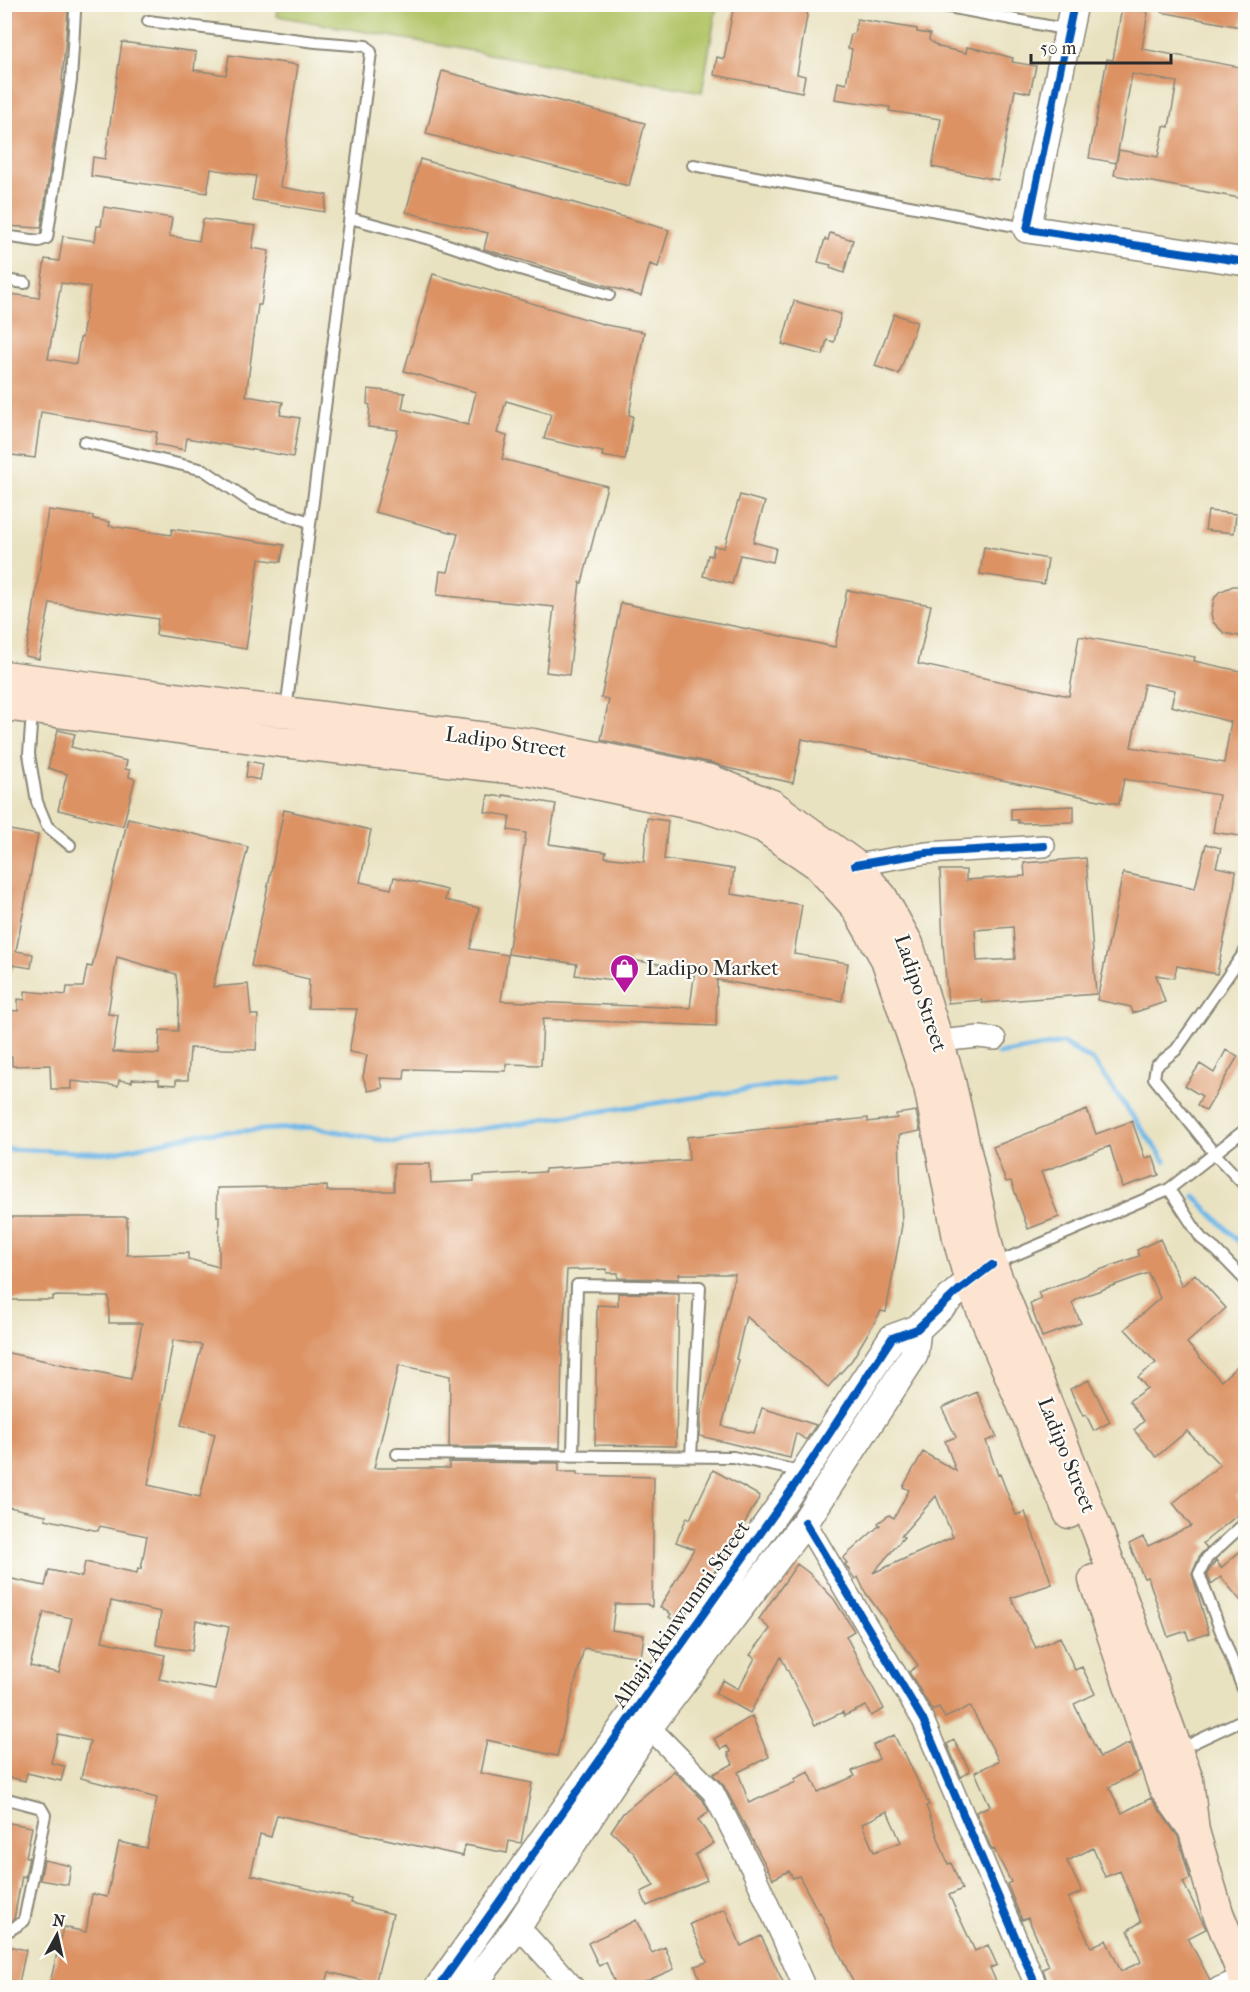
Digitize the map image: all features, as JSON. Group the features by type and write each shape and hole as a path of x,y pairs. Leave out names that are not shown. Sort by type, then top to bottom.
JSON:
{"main road":[{"name":"Ladipo Street","path":"4,676 533,771 705,807 763,828 817,864 856,908 886,959 929,1086 958,1238 981,1273 1098,1532 1188,1780 1194,1831 1236,1983"},
{"name":"Ladipo Street","path":"18,707 533,744 710,780 772,805 855,865 882,897 908,944 949,1077 981,1273 1080,1540 1163,1786 1194,1831"}],"street":[{"path":"1072,17 1027,229 1245,262"},
{"path":"855,865 926,853 1044,846"},
{"path":"938,1041 979,1037 995,1039"},
{"name":"Alhaji Akinwunmi Street","path":"438,1988 804,1472 892,1338 917,1329 981,1273"},
{"name":"Alhaji Akinwunmi Street","path":"470,1988 518,1926 649,1727 805,1521 914,1355 917,1329"},
{"path":"805,1521 923,1720 1037,1988"},
{"path":"649,1727 712,1792 753,1871 805,1988"},
{"path":"518,1926 574,1988"}],"lane":[{"path":"933,4 1072,17"},
{"path":"4,236 39,241 47,238 71,81 75,12"},
{"path":"148,21 366,46 371,52 284,727"},
{"path":"693,165 1027,229"},
{"path":"350,218 433,240 513,267 609,295"},
{"path":"4,280 25,283"},
{"path":"84,442 204,470 254,504 310,522"},
{"path":"18,707 37,802 48,826 70,845"},
{"path":"1245,950 1176,1050 1156,1066 1154,1078 1214,1153 1245,1187"},
{"path":"981,1273 1170,1189 1245,1129"},
{"path":"1170,1189 1201,1238 1216,1250 1245,1281"},
{"path":"573,1455 577,1285 700,1287 691,1456"},
{"path":"397,1454 733,1457 804,1472"},
{"path":"1245,1522 1207,1558 1199,1574 1245,1697"},
{"path":"1177,1750 1207,1738 1245,1718"},
{"path":"4,1798 41,1808 45,1815 24,1921 10,1930 4,1930"}],"green space":[{"path":"279,4 717,5 702,92 277,16"}],"building":[{"path":"4,4 71,4 68,12 63,81 41,228 4,226"},
{"path":"734,4 799,4 798,8 808,10 797,74 805,76 802,92 714,75 717,57 724,59"},
{"path":"1162,4 1245,4 1241,27 1161,12"},
{"path":"1122,7 1148,12 1142,49 1245,68 1245,199 1114,175 1119,150 1158,157 1164,126 1169,127 1177,82 1132,74 1116,163 1089,158 1107,59 1113,60"},
{"path":"857,19 917,29 917,32 930,34 929,40 939,47 966,53 967,47 983,50 1013,58 1012,62 1036,66 1030,93 1015,90 998,180 932,167 941,119 889,111 890,107 835,99 838,82 846,84 852,49 848,48"},
{"path":"122,42 196,52 194,70 226,75 229,55 298,65 280,187 327,195 324,212 252,200 256,176 211,169 207,193 91,176 93,157 105,159"},
{"path":"442,71 645,123 629,186 426,134"},
{"path":"420,159 669,230 658,267 650,264 641,296 484,249 488,233 406,212"},
{"path":"104,207 172,218 169,236 199,241 203,219 256,226 252,248 269,251 261,305 258,305 246,396 283,402 280,415 300,418 293,457 187,438 185,450 155,444 157,432 41,412 35,458 4,454 4,293 39,298 45,259 59,261 63,236 95,241 97,226 101,226","holes":["61,283 90,287 76,364 48,359"]},
{"path":"830,233 853,240 844,273 830,268 831,265 818,262 825,239 828,240"},
{"path":"433,274 606,325 644,332 629,415 633,416 625,460 602,456 603,452 544,439 551,414 506,401 497,433 507,436 502,459 607,486 582,583 580,582 569,675 546,672 554,607 437,595 440,571 448,572 458,534 375,512 398,430 368,427 370,405 367,404 368,389 405,393 402,409 468,425 476,392 404,371"},
{"path":"794,301 841,314 834,342 827,340 823,355 782,344"},
{"path":"894,314 917,322 899,374 875,366"},
{"path":"740,495 765,502 753,542 776,548 773,562 740,555 732,584 703,576 708,555 712,556 714,546 724,548"},
{"path":"48,510 93,516 93,519 110,522 109,526 171,535 172,529 284,545 281,562 259,559 246,649 156,635 158,619 50,603 39,659 25,656"},
{"path":"1208,511 1236,514 1234,533 1205,530"},
{"path":"984,547 1048,559 1044,584 980,574"},
{"path":"1233,586 1245,586 1245,634 1239,636 1224,633 1213,622 1211,614 1214,599 1219,592"},
{"path":"847,590 931,605 918,664 1069,696 1079,636 1195,657 1194,661 1245,672 1245,800 1240,836 1213,832 1219,795 1124,779 1119,804 802,739 793,783 713,763 601,740 609,699 601,698 621,603 835,647","holes":["1144,684 1175,690 1171,706 1231,722 1224,763 1131,747"]},
{"path":"58,730 75,734 71,747 127,761 125,769 130,770 129,777 135,779 123,826 58,810 67,774 48,768"},
{"path":"248,761 263,764 260,780 246,777"},
{"path":"488,795 503,797 503,795 556,804 549,844 606,852 605,857 644,862 647,818 668,821 664,859 734,869 731,894 802,905 794,954 848,963 842,1001 717,980 716,1026 543,1019 541,1065 506,1064 506,1071 405,1069 404,1079 380,1078 383,1088 368,1091 363,1077 367,1055 349,1052 357,1009 308,1008 309,979 251,966 284,810 371,830 360,882 391,889 394,877 447,890 445,900 479,908 470,949 508,955 501,1001 690,1008 695,969 630,960 627,982 575,975 577,964 508,954 526,833 508,830 510,816 485,812"},
{"path":"1074,806 1074,822 1018,823 1018,820 1011,820 1011,809"},
{"path":"128,818 248,847 213,987 248,984 251,1015 258,1015 256,1050 190,1048 188,1080 176,1080 176,1085 159,1084 159,1080 132,1079 132,1082 119,1080 118,1086 71,1081 71,1089 51,1089 50,1065 12,1066 12,1057 4,1056 4,1010 18,1011 18,999 25,1000 25,991 66,995 67,987 83,987 87,966 92,967","holes":["117,957 176,974 179,1003 178,1031 160,1030 159,1054 113,1052 118,1015 108,1014"]},
{"path":"4,829 38,835 16,951 33,954 31,968 13,965 12,971 4,970"},
{"path":"1206,844 1221,848 1216,867 1236,871 1217,974 1177,966 1174,978 1156,975 1165,1002 1133,1013 1131,1007 1097,1000 1123,873 1195,888"},
{"path":"1086,858 1096,994 982,1003 982,1000 948,1003 940,870 966,870 966,880 1025,876 1024,863","holes":["1013,927 1015,959 977,961 975,930"]},
{"path":"1226,1050 1238,1056 1206,1111 1197,1105 1202,1096 1185,1086 1200,1064 1214,1073"},
{"path":"1087,1110 1096,1134 1132,1121 1145,1158 1153,1156 1159,1175 1122,1187 1110,1146 1041,1172 1059,1217 1028,1229 1011,1181 1006,1182 993,1147"},
{"path":"916,1111 920,1131 899,1135 902,1225 886,1312 881,1311 852,1360 828,1387 746,1316 736,1359 739,1360 722,1426 754,1433 762,1408 816,1425 806,1440 796,1433 790,1458 700,1436 701,1415 735,1274 679,1274 679,1279 618,1278 618,1273 607,1273 607,1269 567,1270 560,1448 449,1447 450,1376 399,1365 374,1468 449,1468 449,1462 559,1463 559,1472 577,1472 577,1475 654,1477 652,1607 647,1604 615,1604 612,1630 644,1635 641,1657 584,1648 557,1756 487,1740 480,1773 532,1783 521,1843 509,1841 507,1853 465,1845 463,1856 277,1815 271,1837 260,1834 251,1875 352,1899 351,1903 393,1914 375,1984 329,1972 325,1988 49,1988 63,1927 86,1932 92,1894 107,1897 119,1842 147,1848 157,1798 81,1778 90,1741 58,1734 51,1763 65,1766 61,1781 27,1773 25,1781 4,1776 4,1589 7,1578 45,1586 49,1570 82,1577 85,1562 137,1573 138,1568 141,1569 147,1536 100,1526 98,1531 45,1519 46,1515 4,1506 4,1352 131,1379 142,1323 109,1323 109,1297 53,1296 53,1300 4,1300 4,1217 127,1217 127,1255 188,1253 188,1259 219,1267 217,1188 327,1186 327,1191 394,1191 394,1164 430,1164 431,1183 474,1181 474,1176 545,1172 545,1169 689,1160 687,1137 868,1118 868,1122 897,1118 896,1114","holes":["173,1340 202,1345 181,1425 215,1434 200,1497 148,1485","111,1601 161,1612 156,1645 192,1651 196,1620 229,1627 215,1690 159,1679 165,1655 102,1641","44,1612 72,1618 59,1673 30,1666"]},
{"path":"1160,1239 1182,1286 1195,1274 1226,1308 1187,1343 1221,1381 1245,1359 1245,1488 1237,1496 1245,1509 1203,1543 1207,1548 1200,1555 1192,1574 1209,1633 1189,1640 1186,1631 1168,1637 1148,1577 1144,1578 1129,1544 1143,1537 1148,1546 1191,1526 1173,1503 1220,1465 1187,1431 1156,1457 1134,1430 1144,1421 1129,1401 1147,1388 1138,1377 1156,1363 1125,1329 1160,1298 1148,1273 1079,1298 1072,1303 1081,1323 1042,1337 1030,1304 1041,1299 1038,1292 1139,1256 1137,1250"},
{"path":"618,1293 679,1294 676,1446 595,1445 597,1305 618,1306"},
{"path":"1089,1380 1110,1422 1094,1431 1086,1415 1083,1416 1070,1389"},
{"path":"977,1392 997,1437 986,1441 998,1475 1000,1474 1016,1515 1025,1512 1052,1584 1011,1598 1036,1648 1060,1637 1075,1670 1082,1667 1095,1694 1074,1704 1100,1757 1130,1743 1140,1771 1109,1787 1122,1813 1151,1798 1178,1837 1190,1879 1183,1882 1206,1929 1188,1938 1210,1980 1206,1988 1049,1988 1043,1969 1049,1966 1028,1918 1022,1920 1007,1884 1011,1882 994,1849 992,1850 976,1812 990,1806 975,1772 999,1761 970,1706 945,1718 939,1707 932,1710 909,1672 918,1665 865,1592 858,1577 855,1579 845,1564 847,1563 843,1558 880,1525 878,1523 889,1515 894,1518 909,1490 903,1487 923,1452 956,1471 945,1441 956,1437 942,1408","holes":["936,1496 953,1537 873,1573 904,1537 901,1536","1093,1848 1105,1877 1120,1871 1141,1922 1128,1930 1141,1962 1121,1971 1106,1940 1091,1947 1068,1898 1082,1892 1067,1861"]},
{"path":"713,1470 760,1496 727,1554 678,1623 669,1617 671,1614 660,1607 694,1549 676,1542 687,1517 690,1519"},
{"path":"1245,1547 1245,1606 1221,1577 1211,1584 1207,1574 1216,1560 1221,1568"},
{"path":"797,1564 834,1599 854,1631 846,1636 884,1709 871,1716 866,1706 844,1716 843,1712 815,1725 781,1657 750,1713 715,1693 723,1680 738,1689 755,1658 750,1655 770,1629 759,1619"},
{"path":"752,1716 769,1757 738,1772 749,1803 796,1782 794,1779 809,1772 818,1792 855,1776 852,1771 879,1759 873,1745 894,1735 929,1805 926,1806 948,1864 951,1863 962,1889 949,1895 975,1951 988,1945 997,1965 990,1968 999,1988 856,1988 820,1912 799,1876 793,1878 789,1871 773,1879 724,1786 713,1774 733,1764 728,1753 731,1752 727,1746 721,1749 714,1739","holes":["887,1811 901,1842 874,1852 862,1824"]},
{"path":"954,1740 970,1771 961,1777 947,1744"},
{"path":"674,1771 703,1800 709,1812 698,1820 714,1843 695,1855 707,1880 647,1906 641,1892 654,1886 634,1853 611,1831 623,1813"},
{"path":"4,1822 32,1827 25,1877 22,1876 14,1919 8,1923 4,1923"},
{"path":"44,1860 71,1866 68,1885 40,1880"},
{"path":"725,1909 741,1946 761,1936 786,1988 703,1988 695,1966 707,1962 690,1924"},
{"path":"636,1920 652,1953 665,1947 674,1969 630,1988 617,1988 606,1962 599,1966 588,1943"},
{"path":"4,1945 26,1950 18,1988 4,1988"}],"waterway":[{"path":"998,1054 1063,1043 1093,1061 1165,1161"},
{"path":"4,1149 110,1153 205,1133 312,1127 393,1142 834,1077"},
{"path":"1194,1196 1246,1249"}],"cycle path":[{"path":"1074,4 1027,229 1246,262"},
{"path":"855,865 926,853 1044,846"},
{"path":"438,1988 804,1472 892,1338 917,1329 959,1290 992,1265"},
{"path":"805,1522 923,1720 1037,1988"}],"place":[{"name":"Ladipo Market","path":"625,994"}]}
